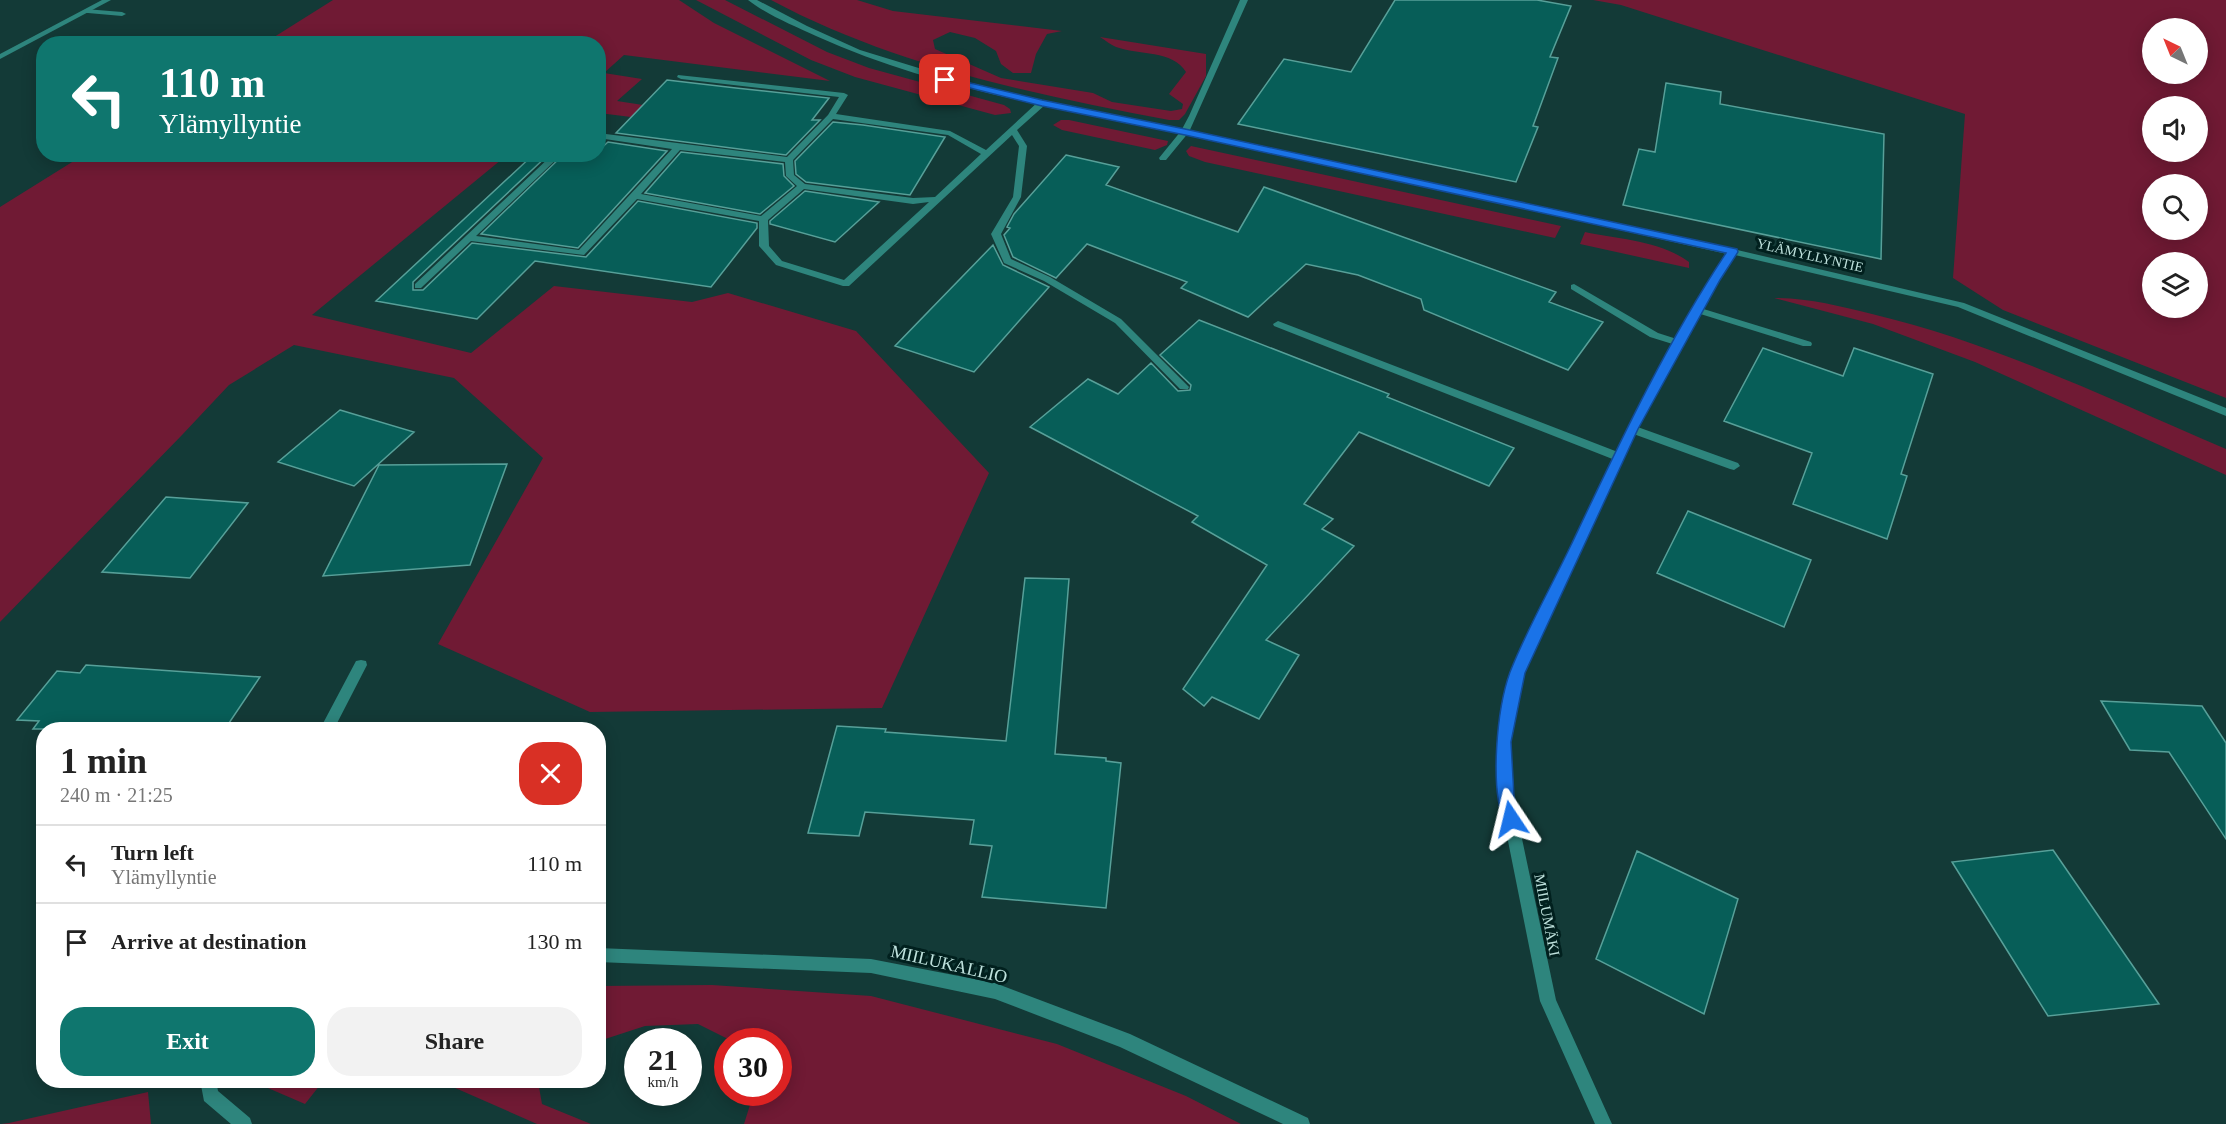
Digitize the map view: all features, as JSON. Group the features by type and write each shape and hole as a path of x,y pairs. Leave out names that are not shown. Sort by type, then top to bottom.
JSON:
{"street":[{"path":"39,36 107,0"},
{"name":"YLÄMYLLYNTIE","path":"752,0 804,28 880,61 1042,103 1733,252 1961,305 2226,412"},
{"path":"1163,158 1185,132 1243,1 1232,0"},
{"path":"88,10 122,14"},
{"path":"0,57 36,38"},
{"path":"681,77 844,95 831,116 789,160 790,176 802,186 913,201 940,199"},
{"path":"763,219 764,246 779,263 846,284 1042,103"},
{"path":"831,116 950,133 987,154"},
{"path":"1012,130 1023,146 1017,197 996,234 1007,261 1047,279 1118,321 1184,387"},
{"path":"606,136 789,160"},
{"path":"470,238 581,254 678,147"},
{"path":"418,286 550,162"},
{"path":"763,219 802,186"},
{"path":"634,196 763,219"},
{"name":"MIILUMÄKI","path":"1604,1124 1548,1001 1506,796 1504,742 1517,673 1632,429 1697,310 1733,252"},
{"path":"1574,287 1654,335 1679,343"},
{"path":"1697,310 1807,344"},
{"path":"1278,324 1619,457"},
{"path":"1632,429 1734,466"},
{"path":"331,722 360,665"},
{"name":"MIILUKALLIO","path":"606,955 872,966 994,991 1124,1040 1302,1124"},
{"path":"209,1088 210,1095 244,1124"}],"shaded area":[{"path":"333,0 679,0 714,23 830,81 624,55 606,71 606,36 276,36"},
{"path":"696,0 725,0 827,52 869,68 1004,105 1010,109 1011,113 995,115 855,77 811,60"},
{"path":"771,0 857,0 893,11 1062,31 1047,34 1036,54 1031,73 1013,73 1001,64 996,51 975,38 950,32 933,40 935,49 1001,78 1093,93 1112,102 1171,111 1182,109 1183,104 1169,94 1186,72 1173,60 1116,47 1100,37 1206,54 1206,76 1185,114 1179,120 1169,120 1016,88 915,60 818,23"},
{"path":"1593,0 2226,0 2226,398 2003,310 1953,278 1965,114 1621,5"},
{"path":"606,73 642,79 617,101 643,105 631,117 606,114"},
{"path":"1061,120 1168,141 1167,145 1155,150 1062,130 1053,125"},
{"path":"1191,146 1561,226 1555,238 1205,162 1189,156 1186,151"},
{"path":"72,162 498,162 312,315 471,353 554,286 692,302 728,293 856,331 989,473 882,708 590,712 438,644 543,458 454,378 294,345 229,385 0,622 0,207"},
{"path":"1585,232 1666,249 1689,262 1689,268 1580,244"},
{"path":"1774,298 1836,305 1918,326 1963,340 2052,374 2226,449 2226,475 1975,362 1873,324"},
{"path":"712,985 871,996 1057,1044 1186,1096 1241,1124 744,1124 750,1106 792,1106 792,1028 714,1028 714,1032 698,1024 645,1026 624,1028 624,1033 606,1039 606,986"},
{"path":"268,1088 318,1088 305,1104"},
{"path":"455,1088 539,1088 542,1104 591,1124 537,1124"},
{"path":"148,1092 151,1124 1,1124 9,1123"}],"building":[{"path":"1395,0 1537,0 1571,6 1550,57 1558,58 1533,126 1538,127 1516,182 1238,124 1284,59 1351,72"},
{"path":"667,80 829,98 812,120 820,120 786,155 616,133"},
{"path":"1666,83 1721,92 1720,104 1884,134 1881,259 1623,205 1639,149 1655,152"},
{"path":"833,122 945,137 910,195 806,182 796,174 795,161"},
{"path":"608,142 667,151 578,248 481,234 556,162 606,162 606,144"},
{"path":"681,152 783,164 784,176 794,186 760,214 645,193"},
{"path":"1066,155 1119,167 1106,185 1238,232 1264,187 1556,292 1549,302 1603,322 1568,370 1424,310 1421,299 1358,275 1306,264 1248,317 1181,288 1187,282 1087,244 1056,278 1013,257 1004,235 1010,228 1007,227 1014,214"},
{"path":"525,162 540,162 413,282 413,290 423,290 472,243 586,257 638,201 757,223 757,228 711,287 535,261 477,319 376,301"},
{"path":"805,191 879,202 835,242 770,224 770,221"},
{"path":"993,245 1003,265 1049,287 974,372 895,346"},
{"path":"1199,320 1389,394 1387,397 1514,448 1489,486 1359,432 1304,504 1333,519 1322,529 1354,546 1266,640 1299,655 1259,719 1212,697 1204,706 1183,689 1267,565 1192,522 1198,516 1030,427 1088,379 1118,394 1151,363 1178,391 1190,390 1191,385 1160,355"},
{"path":"1763,348 1843,376 1854,348 1933,374 1901,474 1907,476 1887,539 1793,504 1812,453 1724,421"},
{"path":"340,410 414,432 354,486 278,462"},
{"path":"507,464 470,565 323,576 379,465"},
{"path":"166,497 248,503 190,578 102,572"},
{"path":"1688,511 1811,560 1784,627 1657,573"},
{"path":"1025,578 1069,579 1055,754 1106,758 1106,761 1121,763 1106,908 982,897 992,846 970,844 974,820 865,812 859,836 808,833 837,726 1006,741"},
{"path":"86,665 260,677 230,722 38,722 17,720 57,671 80,673"},
{"path":"2101,701 2202,706 2226,743 2226,839 2169,752 2130,750"},
{"path":"2053,850 2159,1004 2048,1016 1952,862"},
{"path":"1637,851 1738,899 1704,1014 1596,959"}],"route":[{"path":"945,80 1733,252 1714,280 1632,429 1517,673 1504,742 1506,796 1511,819"}]}
